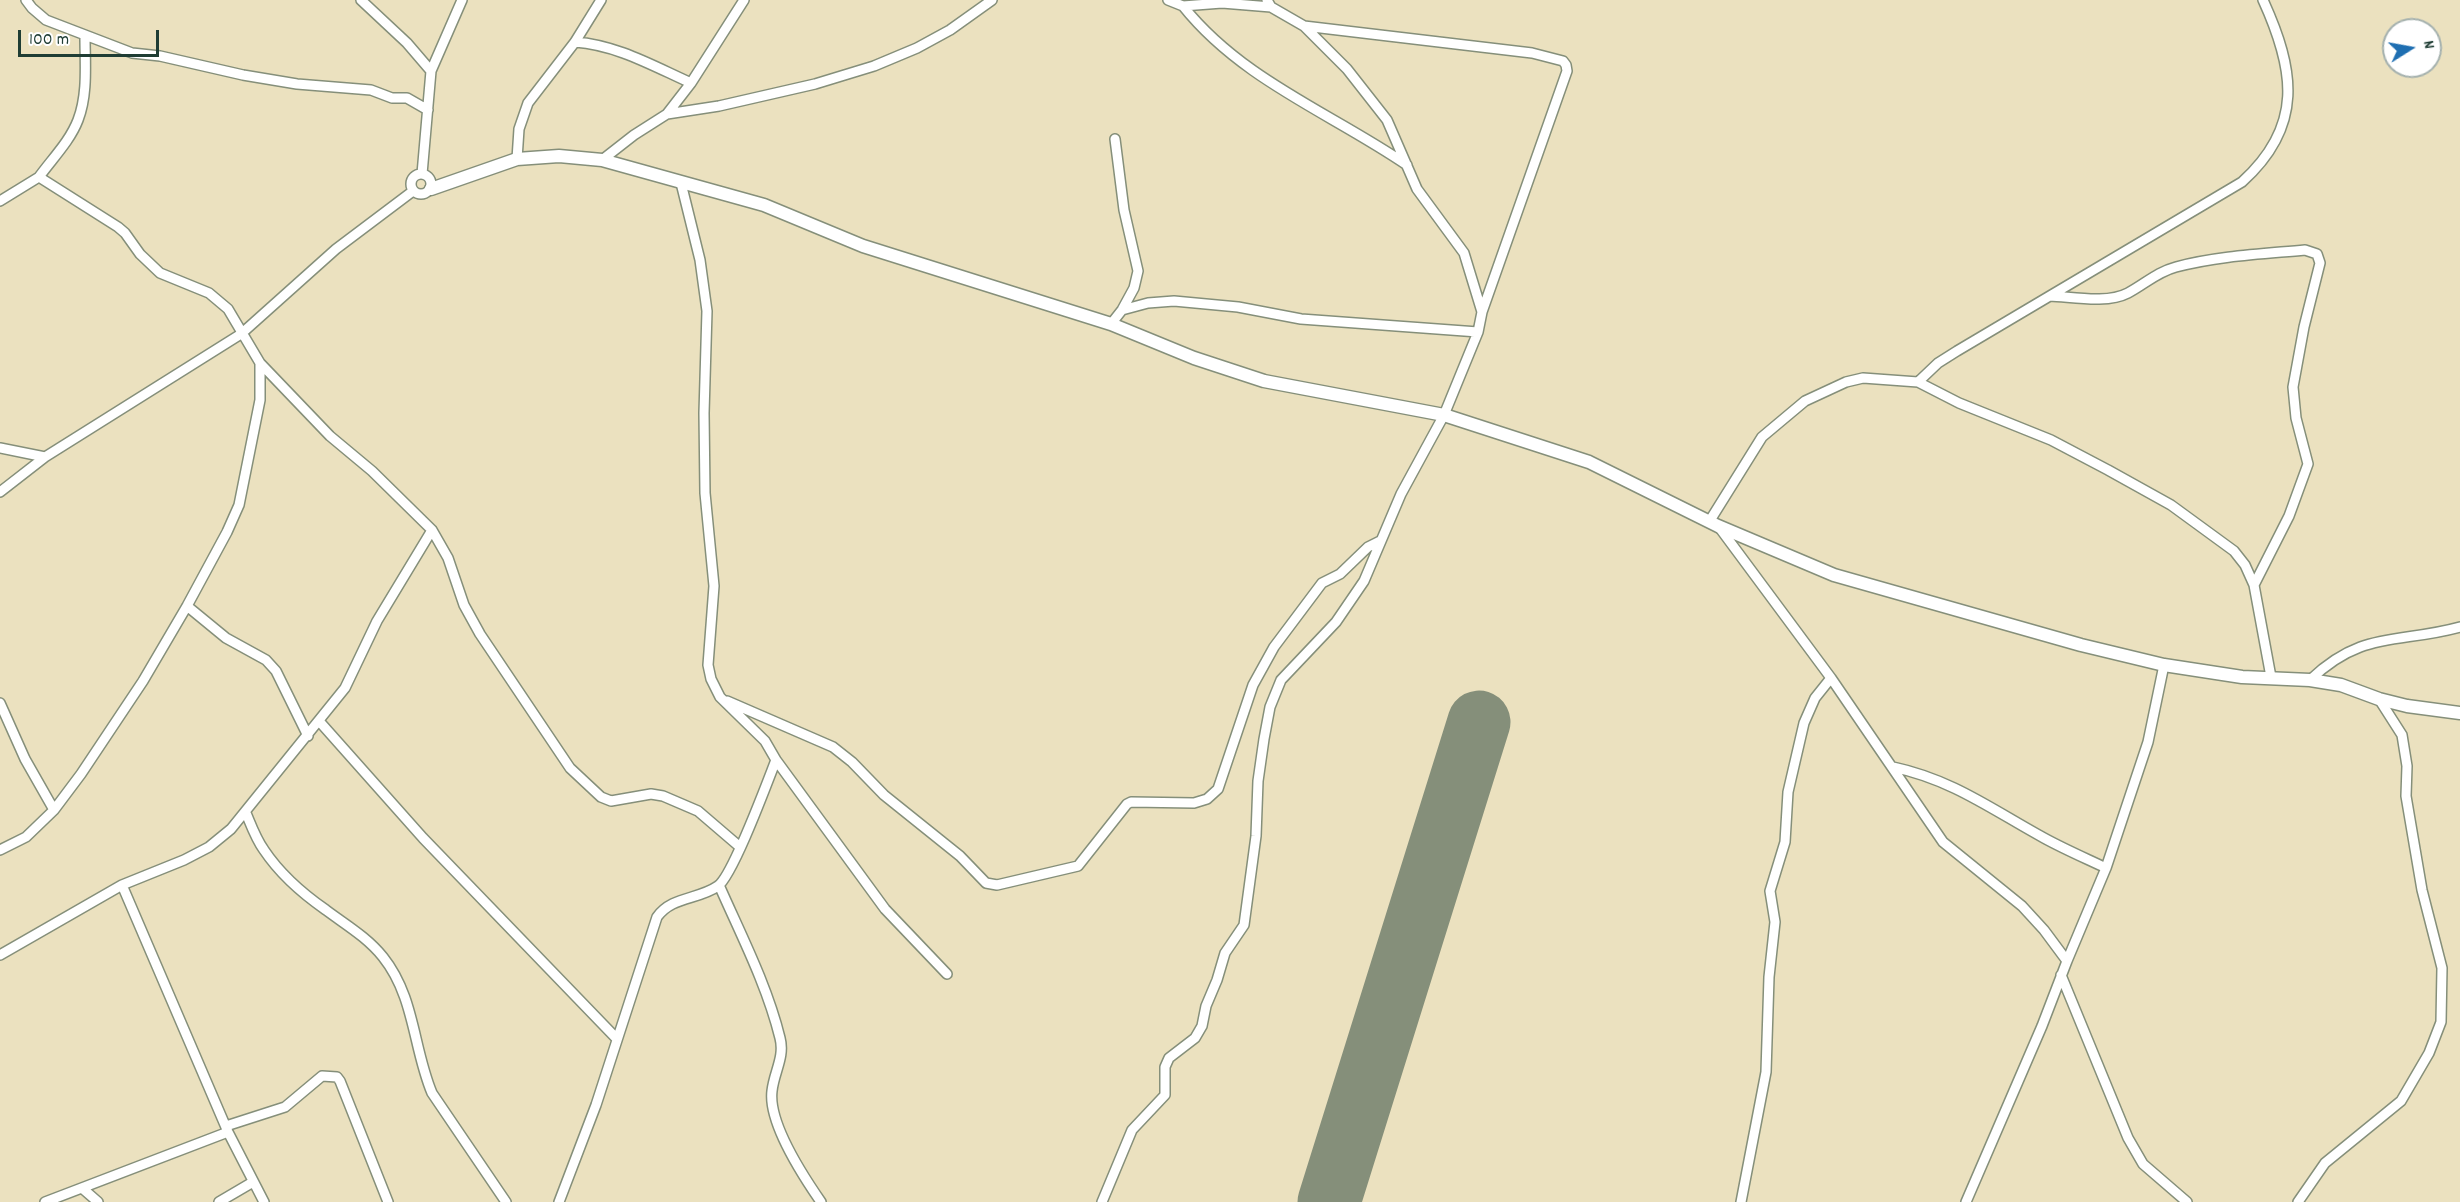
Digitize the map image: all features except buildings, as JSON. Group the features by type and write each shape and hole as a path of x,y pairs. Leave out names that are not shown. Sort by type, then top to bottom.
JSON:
{"street":[{"path":"26,0 46,20 85,37 132,53 159,56 243,75 297,84 371,90 392,98 407,98 428,110"},
{"path":"361,0 407,43 431,70"},
{"path":"422,174 431,70 462,0"},
{"path":"517,159 519,129 528,103 575,42 601,0"},
{"path":"602,160 634,135 667,114 691,83 744,0"},
{"path":"667,114 719,106 804,87 874,66 917,48 950,30 992,0"},
{"path":"1168,0 1183,6 1269,3 1304,26 1347,69 1387,120 1417,189 1464,253 1482,312"},
{"path":"1918,382 1948,357 2242,182 2261,165 2274,144 2287,112 2289,88 2277,31 2263,0"},
{"path":"1183,6 1199,26 1229,54 1276,87 1370,140 1407,165"},
{"path":"1102,1202 1132,1130 1165,1095 1165,1067 1169,1058 1195,1038 1202,1026 1206,1006 1225,953 1244,925 1256,836 1258,781 1264,739 1270,707 1281,680 1336,622 1364,581 1380,541 1414,470 1444,416 1478,332 1482,312 1567,71 1566,65 1559,60 1532,53 1304,26"},
{"path":"0,201 39,177 68,140 78,121 84,99 85,37"},
{"path":"575,42 596,43 622,51 691,83"},
{"path":"1111,324 1134,288 1138,271 1124,210 1115,139"},
{"path":"413,191 425,194 431,189 474,172 517,159 559,156 602,160 764,205 863,246 1111,324 1194,358 1264,381 1444,416 1589,462 1713,524 1834,575 2081,645 2164,665 2242,677 2310,680 2341,685 2379,699 2430,711 2460,713"},
{"path":"422,174 431,181 431,189"},
{"path":"413,191 412,180 422,174"},
{"path":"39,177 125,232 140,254 160,273 209,293 220,301 228,309 260,363 314,420 372,471 432,530 448,558 464,605 480,634 570,768 600,797 611,801 651,794 663,796 698,811 740,847"},
{"path":"681,183 700,260 707,311 704,413 705,482 714,586 708,665 711,679 720,697 765,741 776,760 885,909 946,974"},
{"path":"0,492 45,457 241,334 336,249 413,191"},
{"path":"2048,296 2103,298 2126,295 2153,276 2207,259 2305,250 2317,254 2320,263 2304,327 2293,387 2296,418 2308,464 2289,516 2254,585"},
{"path":"1122,310 1148,303 1174,301 1238,307 1301,319 1478,332"},
{"path":"0,850 26,837 54,810 81,774 143,681 227,532 239,505 260,400 260,363"},
{"path":"1713,524 1762,437 1778,421 1805,401 1846,382 1863,378 1918,382 1959,403 2051,440 2171,505 2234,551 2245,565 2254,585 2271,677"},
{"path":"0,448 45,457"},
{"path":"1713,524 1831,678 1943,842 2022,906 2044,930 2067,961"},
{"path":"0,956 122,885 184,860 209,847 231,829 345,688 378,621 432,530"},
{"path":"720,697 833,747 852,762 884,795 960,856 987,883 998,885 1072,868 1087,856 1126,804 1138,801 1194,803 1207,799 1218,789 1253,685 1274,647 1322,584 1340,574 1368,547 1380,541"},
{"path":"187,606 226,638 266,660 272,666 282,681 308,736"},
{"path":"2310,680 2339,656 2359,645 2460,627"},
{"path":"1966,1202 2042,1026 2106,868 2148,742 2164,665"},
{"path":"1741,1202 1766,1072 1769,977 1775,922 1770,891 1785,842 1788,792 1804,723 1815,698 1831,678"},
{"path":"2298,1202 2325,1163 2401,1101 2429,1053 2441,1023 2442,968 2422,890 2406,796 2407,766 2402,735 2379,699"},
{"path":"0,703 25,759 54,810"},
{"path":"319,721 423,838 617,1039"},
{"path":"559,1202 596,1105 657,917 668,906 679,900 719,885 740,847 776,760"},
{"path":"1893,767 1923,774 1965,792 2044,838 2106,868"},
{"path":"246,813 263,849 282,873 325,910 357,931 382,956 408,1005 424,1074 432,1093 506,1202"},
{"path":"122,885 227,1129 264,1202"},
{"path":"719,885 764,988 780,1038 782,1058 772,1093 774,1109 787,1148 821,1202"},
{"path":"2061,975 2128,1138 2143,1164 2187,1202"},
{"path":"45,1202 285,1107 322,1076 337,1077 340,1081 387,1200 376,1202"},
{"path":"219,1202 253,1182"},
{"path":"82,1188 98,1202"}],"runway":[{"path":"1329,1202 1479,722"}]}
